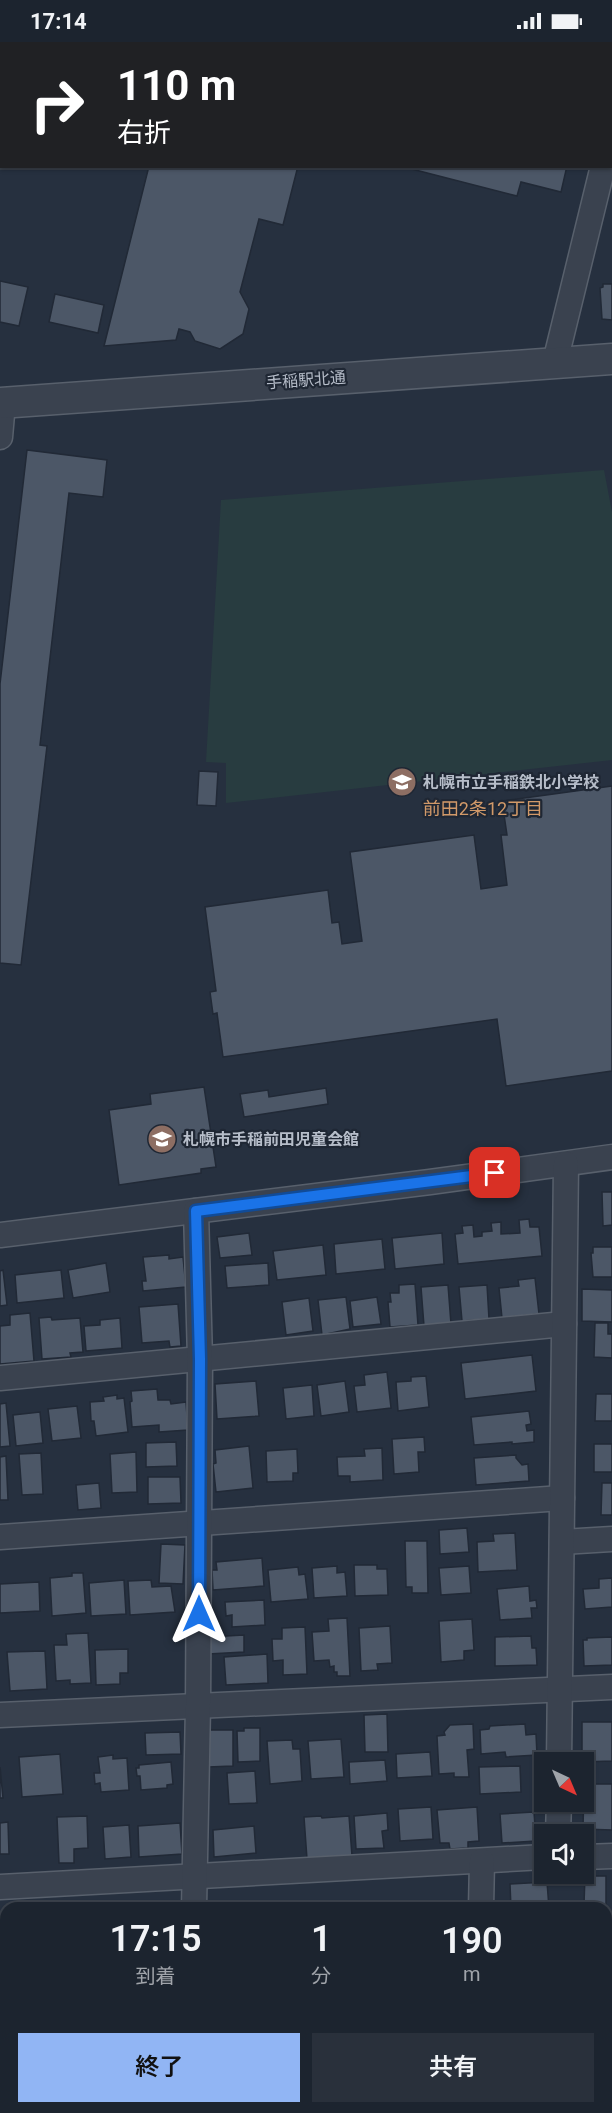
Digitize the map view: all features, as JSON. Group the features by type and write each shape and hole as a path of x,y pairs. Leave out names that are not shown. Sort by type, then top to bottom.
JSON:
{"street":[{"path":"555,362 603,168"},
{"name":"手稲駅北通","path":"2,403 612,359"},
{"path":"0,437 2,403"},
{"path":"0,1235 612,1157"},
{"path":"559,1752 566,1164"},
{"path":"194,1902 198,1706 200,1359 196,1211"},
{"path":"0,1378 564,1324"},
{"path":"0,1537 562,1498"},
{"path":"562,1542 612,1539"},
{"path":"0,1715 612,1687"},
{"path":"594,1857 612,1856"},
{"path":"0,1887 534,1858"},
{"path":"481,1902 482,1861"}],"green space":[{"path":"604,470 612,512 612,760 226,803 226,763 206,762 221,500"}],"building":[{"path":"148,168 297,168 283,225 259,219 240,292 249,309 243,334 220,349 195,341 190,332 179,329 176,340 104,346"},
{"path":"408,168 567,168 561,192 521,182 517,196"},
{"path":"0,281 28,287 19,326 0,322"},
{"path":"603,284 612,284 612,320 602,319 600,288"},
{"path":"55,294 104,305 98,333 49,322"},
{"path":"27,450 107,460 103,497 69,493 40,745 47,746 21,965 0,963 0,684"},
{"path":"199,771 218,772 216,806 197,805"},
{"path":"612,786 612,1071 506,1086 497,1019 223,1057 217,1013 213,1014 210,992 216,991 205,907 328,890 332,923 339,922 342,944 362,941 350,852 474,835 481,889 507,885 501,835 507,835 502,801"},
{"name":"札幌市手稲前田児童会館","path":"204,1087 216,1167 201,1169 201,1173 119,1185 109,1110 151,1104 150,1094"},
{"path":"326,1088 328,1104 244,1117 240,1094 268,1090 269,1097"},
{"path":"602,1192 612,1192 612,1225 603,1226"},
{"path":"529,1219 530,1227 539,1227 542,1256 458,1264 455,1234 463,1233 462,1226 473,1225 474,1237 482,1236 482,1232 492,1231 491,1223 501,1222 501,1234 520,1233 519,1220"},
{"path":"249,1233 252,1255 220,1258 217,1237"},
{"path":"442,1233 444,1264 395,1269 392,1238"},
{"path":"382,1239 385,1269 336,1274 334,1244"},
{"path":"323,1245 326,1275 277,1280 273,1251"},
{"path":"593,1247 612,1247 612,1277 593,1277 591,1253 593,1253"},
{"path":"169,1255 169,1259 183,1257 186,1287 143,1291 142,1281 146,1281 143,1257"},
{"path":"106,1263 110,1292 73,1298 68,1270"},
{"path":"268,1263 269,1285 227,1288 225,1266"},
{"path":"3,1270 7,1305 0,1306 0,1271"},
{"path":"61,1270 64,1298 17,1303 15,1275"},
{"path":"535,1278 539,1314 502,1318 499,1288 519,1286 518,1280"},
{"path":"415,1284 418,1325 390,1327 388,1302 391,1302 390,1293 399,1293 399,1285"},
{"path":"448,1285 451,1324 424,1326 421,1287"},
{"path":"487,1285 489,1319 462,1321 459,1287"},
{"path":"582,1289 612,1290 612,1322 582,1321"},
{"path":"346,1297 350,1329 322,1335 318,1300"},
{"path":"377,1297 381,1324 353,1327 350,1301"},
{"path":"309,1298 313,1331 286,1335 282,1302"},
{"path":"178,1304 181,1346 170,1347 169,1341 142,1343 139,1307"},
{"path":"30,1313 34,1361 0,1364 0,1326 10,1325 10,1315"},
{"path":"51,1317 52,1320 80,1318 83,1352 70,1353 71,1357 42,1359 39,1318"},
{"path":"120,1318 122,1348 86,1351 84,1326 100,1325 100,1320"},
{"path":"595,1323 608,1323 608,1334 612,1334 612,1358 594,1357"},
{"path":"532,1355 536,1391 465,1399 461,1363"},
{"path":"387,1372 391,1408 357,1412 354,1386 365,1385 364,1375"},
{"path":"426,1376 429,1407 398,1411 396,1382 411,1381 411,1377"},
{"path":"256,1381 259,1416 217,1419 215,1384"},
{"path":"345,1381 349,1412 321,1416 317,1385"},
{"path":"312,1385 314,1416 286,1419 283,1388"},
{"path":"157,1389 158,1400 170,1400 171,1404 186,1402 188,1430 159,1432 159,1425 132,1427 131,1391"},
{"path":"596,1394 612,1394 612,1421 595,1421"},
{"path":"117,1395 117,1399 124,1398 128,1432 96,1436 94,1421 91,1421 90,1402 104,1401 103,1397"},
{"path":"6,1403 10,1446 0,1447 0,1404"},
{"path":"77,1406 81,1438 52,1441 48,1409"},
{"path":"529,1411 531,1424 526,1425 527,1431 534,1430 534,1442 474,1445 471,1417"},
{"path":"40,1412 43,1443 16,1446 13,1415"},
{"path":"424,1437 425,1452 418,1452 419,1472 394,1474 392,1439"},
{"path":"176,1442 177,1466 146,1467 146,1443"},
{"path":"594,1444 612,1444 612,1472 594,1472"},
{"path":"249,1446 253,1488 216,1492 213,1464 216,1463 215,1450"},
{"path":"382,1448 383,1480 350,1482 350,1476 338,1476 337,1457 365,1456 364,1449"},
{"path":"297,1449 298,1473 293,1473 293,1481 267,1482 266,1451"},
{"path":"136,1452 137,1492 112,1493 110,1454"},
{"path":"41,1453 43,1494 22,1495 19,1454"},
{"path":"516,1455 522,1465 528,1464 529,1481 476,1485 474,1458"},
{"path":"6,1456 8,1500 0,1500 0,1457"},
{"path":"148,1477 180,1477 181,1503 148,1504"},
{"path":"99,1483 101,1508 78,1510 76,1485"},
{"path":"602,1483 612,1483 612,1515 601,1515"},
{"path":"467,1528 469,1552 440,1554 439,1530"},
{"path":"515,1533 517,1570 478,1572 477,1542 494,1541 493,1534"},
{"path":"405,1541 427,1541 428,1593 412,1593 412,1587 406,1587"},
{"path":"161,1544 185,1545 183,1584 159,1583"},
{"path":"262,1558 264,1586 213,1590 212,1570 217,1570 216,1562"},
{"path":"354,1565 377,1565 377,1569 387,1569 388,1595 355,1596"},
{"path":"337,1566 337,1573 345,1572 347,1596 314,1598 312,1568"},
{"path":"469,1566 471,1593 441,1595 439,1568"},
{"path":"298,1567 299,1575 305,1574 308,1599 271,1602 268,1570"},
{"path":"72,1573 83,1573 86,1613 52,1616 50,1578 72,1576"},
{"path":"612,1578 612,1607 585,1609 583,1589 599,1588 599,1579"},
{"path":"124,1580 126,1614 91,1616 89,1583"},
{"path":"151,1580 152,1587 171,1586 175,1612 130,1615 128,1581"},
{"path":"39,1582 40,1611 0,1613 0,1584"},
{"path":"529,1586 530,1601 536,1600 537,1608 531,1608 532,1618 500,1620 497,1589"},
{"path":"264,1600 265,1625 232,1627 232,1615 226,1616 225,1602"},
{"path":"347,1618 350,1676 337,1676 334,1666 330,1667 329,1660 314,1661 312,1632 329,1631 328,1619"},
{"path":"472,1619 474,1650 464,1651 464,1660 441,1662 439,1621"},
{"path":"390,1626 392,1663 377,1664 378,1670 361,1671 359,1628"},
{"path":"305,1627 307,1674 283,1675 283,1660 273,1661 272,1639 282,1639 282,1628"},
{"path":"88,1633 91,1683 70,1684 70,1680 56,1681 54,1645 67,1645 66,1634"},
{"path":"244,1635 244,1652 208,1654 208,1637"},
{"path":"531,1636 532,1648 536,1648 537,1665 495,1666 495,1637"},
{"path":"612,1637 612,1665 584,1666 583,1640"},
{"path":"128,1649 128,1673 120,1673 120,1684 96,1685 95,1650"},
{"path":"45,1651 47,1689 10,1691 7,1652"},
{"path":"267,1654 268,1683 226,1685 224,1657"},
{"path":"387,1714 388,1752 365,1752 364,1715"},
{"path":"582,1722 612,1722 612,1761 594,1762 594,1752 582,1752"},
{"path":"473,1724 474,1749 467,1750 469,1777 454,1777 454,1773 439,1774 437,1736 445,1735 444,1732 450,1725"},
{"path":"525,1724 526,1735 536,1734 537,1752 534,1752 534,1755 506,1757 505,1752 481,1754 480,1730 489,1729 490,1726"},
{"path":"244,1728 260,1728 260,1761 238,1762 237,1731 244,1731"},
{"path":"208,1730 233,1730 233,1766 208,1767"},
{"path":"180,1732 181,1754 146,1755 145,1733"},
{"path":"341,1739 344,1777 311,1779 308,1741"},
{"path":"292,1740 293,1749 300,1749 302,1781 270,1784 267,1741"},
{"path":"430,1752 432,1776 397,1778 396,1754"},
{"path":"60,1754 63,1794 22,1797 19,1757"},
{"path":"113,1755 113,1759 127,1758 129,1790 101,1792 100,1783 95,1784 94,1773 100,1773 98,1757"},
{"path":"385,1760 387,1781 350,1784 349,1762"},
{"path":"171,1762 173,1784 167,1785 167,1788 141,1790 140,1776 137,1776 136,1768 139,1768 139,1765"},
{"path":"520,1766 521,1792 480,1794 479,1767"},
{"path":"0,1767 3,1798 0,1798"},
{"path":"255,1771 257,1803 229,1804 227,1773"},
{"path":"594,1784 612,1784 612,1830 594,1829 594,1824 583,1824 583,1812 594,1812"},
{"path":"431,1807 433,1839 400,1841 398,1809"},
{"path":"477,1807 479,1841 468,1842 468,1848 450,1849 449,1843 440,1843 437,1810"},
{"path":"534,1812 534,1841 502,1843 500,1814"},
{"path":"387,1813 388,1830 382,1831 384,1848 356,1849 354,1816"},
{"path":"87,1816 88,1848 74,1849 74,1863 59,1863 57,1817"},
{"path":"321,1816 322,1818 349,1816 352,1856 307,1859 304,1817"},
{"path":"8,1822 9,1854 0,1854 0,1823"},
{"path":"180,1823 182,1854 139,1857 138,1826"},
{"path":"129,1825 131,1857 105,1859 103,1827"},
{"path":"254,1826 256,1853 214,1857 213,1830"},
{"path":"594,1876 606,1876 606,1902 584,1902 585,1884 594,1884"},
{"path":"510,1884 547,1884 549,1902 511,1902"}],"place":[{"name":"札幌市立手稲鉄北小学校","path":"402,782"},
{"name":"札幌市手稲前田児童会館","path":"162,1139"}],"district":[{"name":"前田2条12丁目","path":"483,808"}],"route":[{"path":"199,1614 200,1359 196,1211 495,1173"}]}
